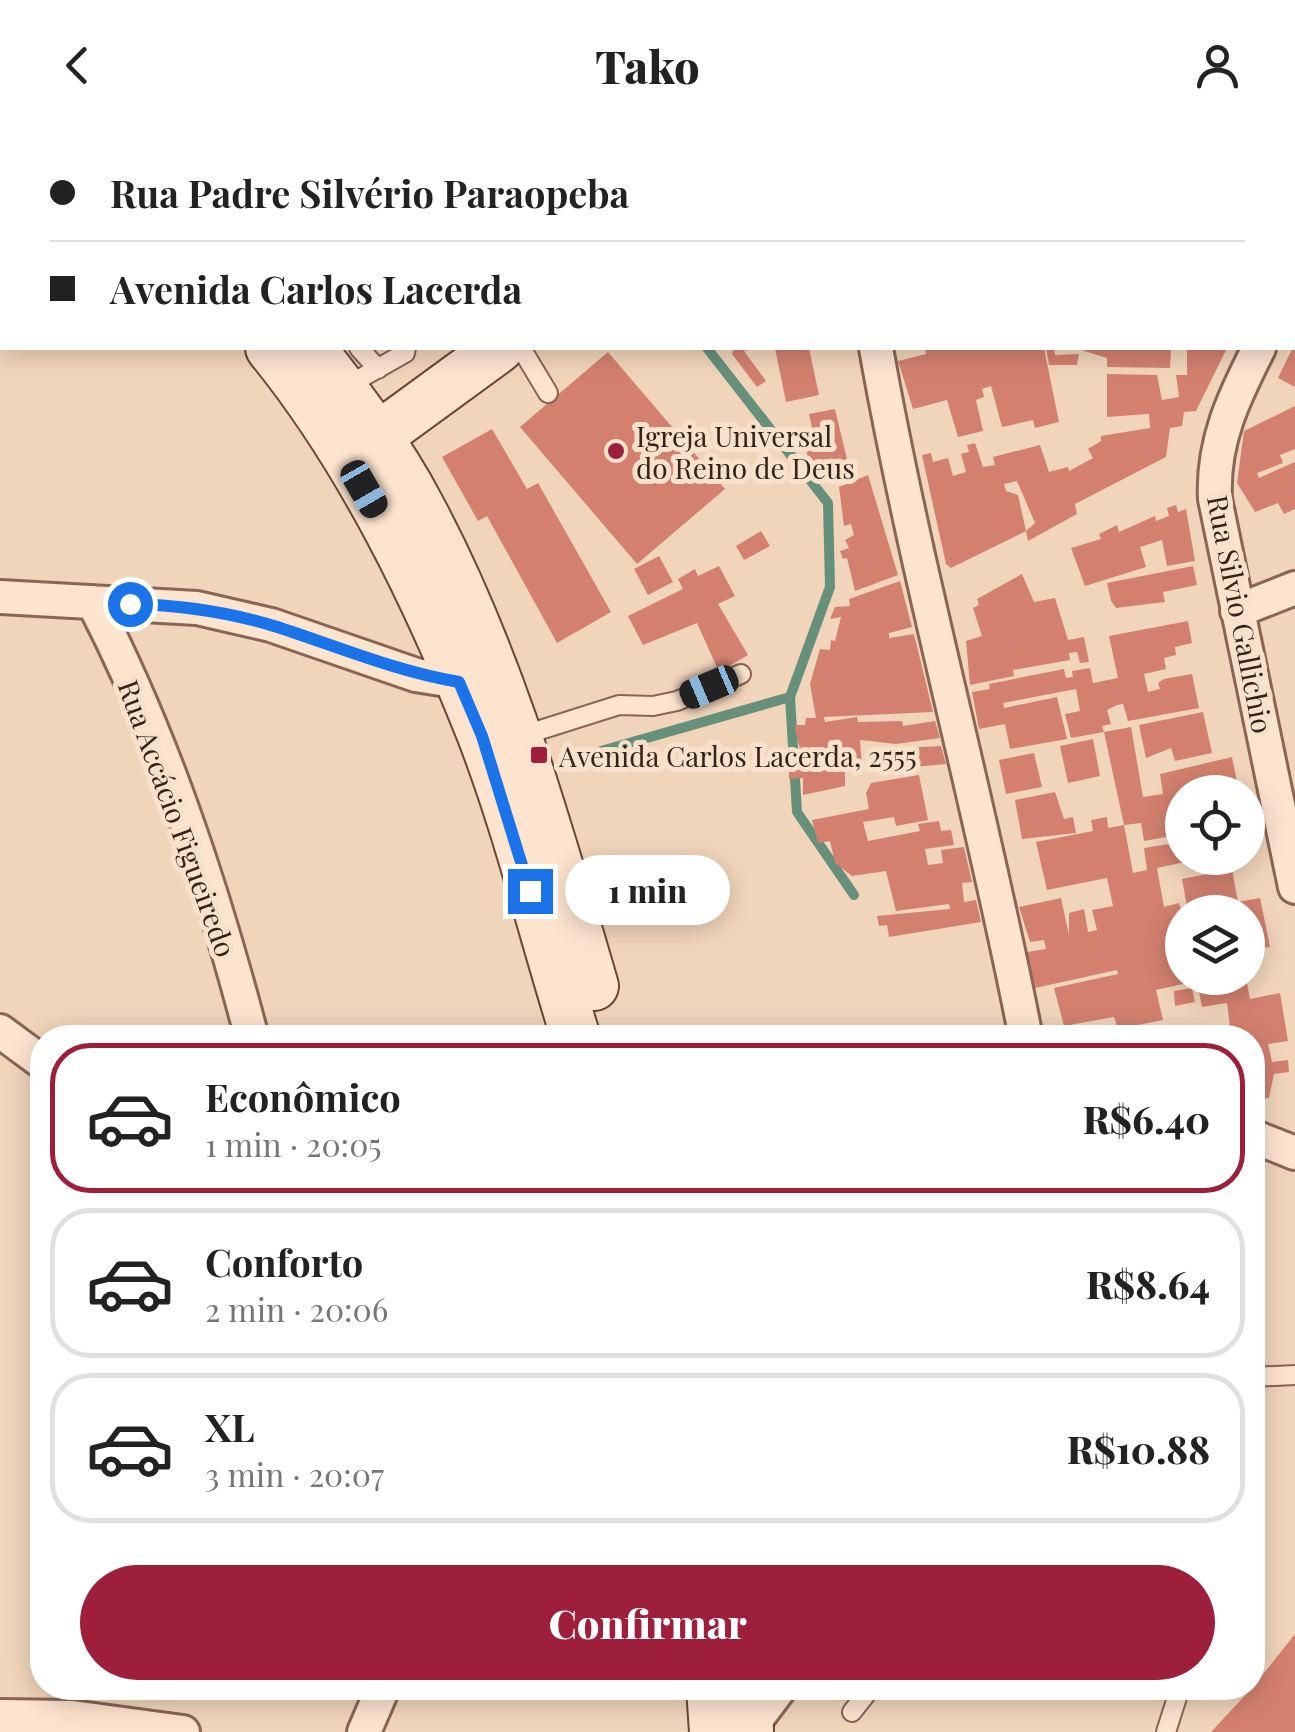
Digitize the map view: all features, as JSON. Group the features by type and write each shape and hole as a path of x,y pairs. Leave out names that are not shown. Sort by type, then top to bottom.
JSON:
{"main road":[{"path":"272,350 364,449"},
{"path":"316,350 360,368 364,449 382,520 477,679 517,737 605,1025"},
{"path":"364,449 496,350"},
{"path":"477,679 482,736 572,1025"},
{"path":"713,1700 714,1732"},
{"path":"748,1700 748,1732"}],"street":[{"path":"876,350 907,517 1023,1025"},
{"name":"Rua Silvio Gallichio","path":"1258,350 1230,408 1214,464 1216,499 1292,849 1295,887"},
{"path":"1238,612 1295,588"},
{"path":"0,597 197,608 271,625 416,675 477,679"},
{"name":"Rua Accácio Figueiredo","path":"93,602 138,701 220,918 249,1025"},
{"path":"0,1031 30,1053"},
{"path":"1265,1141 1295,1153"},
{"path":"364,1732 378,1700"},
{"path":"748,1732 771,1700"},
{"path":"0,1716 74,1702 183,1732"}],"lane":[{"path":"360,368 406,350"},
{"path":"522,350 548,393"},
{"path":"517,737 619,705 653,706 677,700 742,674"},
{"path":"1265,1377 1295,1375"},
{"path":"852,1712 862,1700"},
{"path":"1166,1732 1176,1700"}],"building":[{"path":"733,350 747,350 744,351 766,381 757,387 732,354"},
{"path":"775,350 809,350 819,395 786,402"},
{"path":"925,350 1044,350 1059,422 1035,428 1033,420 1002,427 991,386 982,389 984,397 976,400 983,431 958,437 947,400 913,409 898,361 926,354"},
{"path":"1046,350 1054,350 1055,355 1079,354 1077,365 1049,365"},
{"path":"1081,350 1171,350 1170,368 1107,367 1107,358"},
{"path":"1187,350 1226,350 1196,411 1184,412 1182,426 1170,428 1166,457 1075,504 1077,514 1028,541 1026,531 951,568 946,564 922,455 931,453 933,462 948,458 953,476 966,472 961,454 969,452 967,445 975,443 983,467 995,465 993,457 1040,445 1049,472 1068,467 1069,471 1093,458 1088,449 1101,441 1101,436 1150,428 1149,414 1162,413 1107,417 1107,374 1157,375 1162,400 1179,397 1176,375 1187,375","holes":["1017,481 1035,523 1026,531 1018,495 1006,491 1004,484"]},
{"path":"1292,350 1295,350 1295,387 1278,378"},
{"name":"Igreja Universal do Reino de Deus","path":"608,352 725,489 637,564 520,427"},
{"path":"1295,406 1295,449 1280,455 1283,463 1257,473 1259,478 1295,462 1295,509 1284,514 1278,503 1255,512 1237,483 1244,431"},
{"path":"835,409 850,472 822,478 808,458 805,444 815,441 809,414"},
{"path":"492,429 527,489 538,483 611,612 557,643 487,516 478,521 442,457"},
{"path":"868,475 898,575 855,591 847,558 843,559 840,551 849,548 845,540 854,535 851,524 844,526 839,487"},
{"path":"1176,505 1178,512 1186,509 1195,561 1167,566 1162,540 1140,547 1146,567 1085,586 1071,548 1101,539 1099,534 1117,525 1119,532 1155,516 1156,521 1169,516 1167,508"},
{"path":"761,531 770,546 744,560 736,546"},
{"path":"659,556 673,582 648,595 634,569"},
{"path":"719,566 735,596 718,604 748,655 719,672 697,623 643,645 628,616 683,589 678,579 695,569 698,576"},
{"path":"1193,566 1197,585 1163,592 1165,602 1116,608 1111,601 1107,583"},
{"path":"1022,574 1034,602 1055,598 1068,640 1084,637 1089,662 1080,663 1077,652 1069,653 1070,660 1013,670 1014,676 970,685 966,641 982,636 973,608 979,605 977,599"},
{"path":"900,581 912,627 889,633 889,638 914,634 933,712 824,717 825,722 857,717 858,722 902,721 903,726 935,721 940,738 896,744 860,740 862,768 845,769 845,786 803,795 803,778 789,779 789,761 803,761 796,725 805,725 806,718 816,718 810,684 820,649 830,650 831,640 835,641 841,617 830,619 835,607 850,606 849,599"},
{"path":"1188,621 1192,643 1175,647 1176,655 1164,658 1166,669 1144,674 1148,692 1160,689 1158,683 1164,679 1192,674 1199,708 1128,721 1123,704 1117,705 1107,710 1111,724 1102,726 1104,732 1071,738 1065,714 1080,711 1076,689 1003,703 1004,708 1057,697 1067,739 1010,749 1005,724 979,729 972,692 990,689 989,684 1064,669 1066,678 1073,677 1072,671 1090,668 1093,683 1118,678 1109,636"},
{"path":"1203,712 1212,753 1175,761 1171,748 1146,758 1139,725"},
{"path":"1131,727 1143,797 1163,794 1160,774 1232,757 1236,775 1165,775 1165,837 1144,841 1141,823 1124,825 1104,732"},
{"path":"1093,739 1100,776 1068,783 1060,746"},
{"path":"941,746 946,764 880,770 879,749"},
{"path":"1034,753 1042,787 1006,794 999,760"},
{"path":"919,775 928,820 896,826 894,817 863,822 868,841 920,831 918,824 939,821 941,831 951,830 954,845 925,849 928,865 943,863 941,850 964,847 972,882 962,883 964,902 976,900 981,922 889,937 887,925 879,926 877,916 950,909 949,904 896,911 886,871 852,876 835,863 830,841 818,843 812,820 869,809 866,793 871,783"},
{"path":"1055,792 1064,819 1073,817 1076,833 1022,839 1015,800"},
{"path":"1107,817 1108,828 1124,825 1133,873 1147,870 1144,848 1165,845 1165,866 1157,868 1165,907 1165,988 1156,990 1163,1020 1117,1025 1114,1017 1064,1025 1054,988 1118,974 1117,970 1035,988 1027,952 1046,949 1044,940 1030,942 1019,907 1061,898 1069,935 1069,913 1084,909 1088,932 1097,930 1092,910 1113,906 1107,878 1047,890 1036,842 1093,831 1091,820"},
{"path":"1233,875 1237,895 1185,895 1182,879"},
{"path":"1265,922 1270,947 1265,948"},
{"path":"1280,993 1288,1041 1268,1044 1272,1062 1288,1060 1289,1072 1274,1074 1269,1098 1265,1098 1265,1025 1230,1025 1227,1003 1202,1007 1200,995 1249,995 1250,999"},
{"path":"1174,995 1194,995 1195,1002 1175,1006"},
{"path":"1295,1634 1295,1732 1211,1732 1241,1700 1265,1700 1265,1672"}],"waterway":[{"path":"587,755 790,697 830,587 828,503 709,350"},
{"path":"790,697 797,812 854,895"}],"place":[{"name":"Igreja Universal do Reino de Deus","path":"616,451"},
{"name":"Avenida Carlos Lacerda, 2555","path":"539,755"}],"route":[{"path":"130,604 197,608 271,625 382,666 459,682 482,736 530,891"}]}
